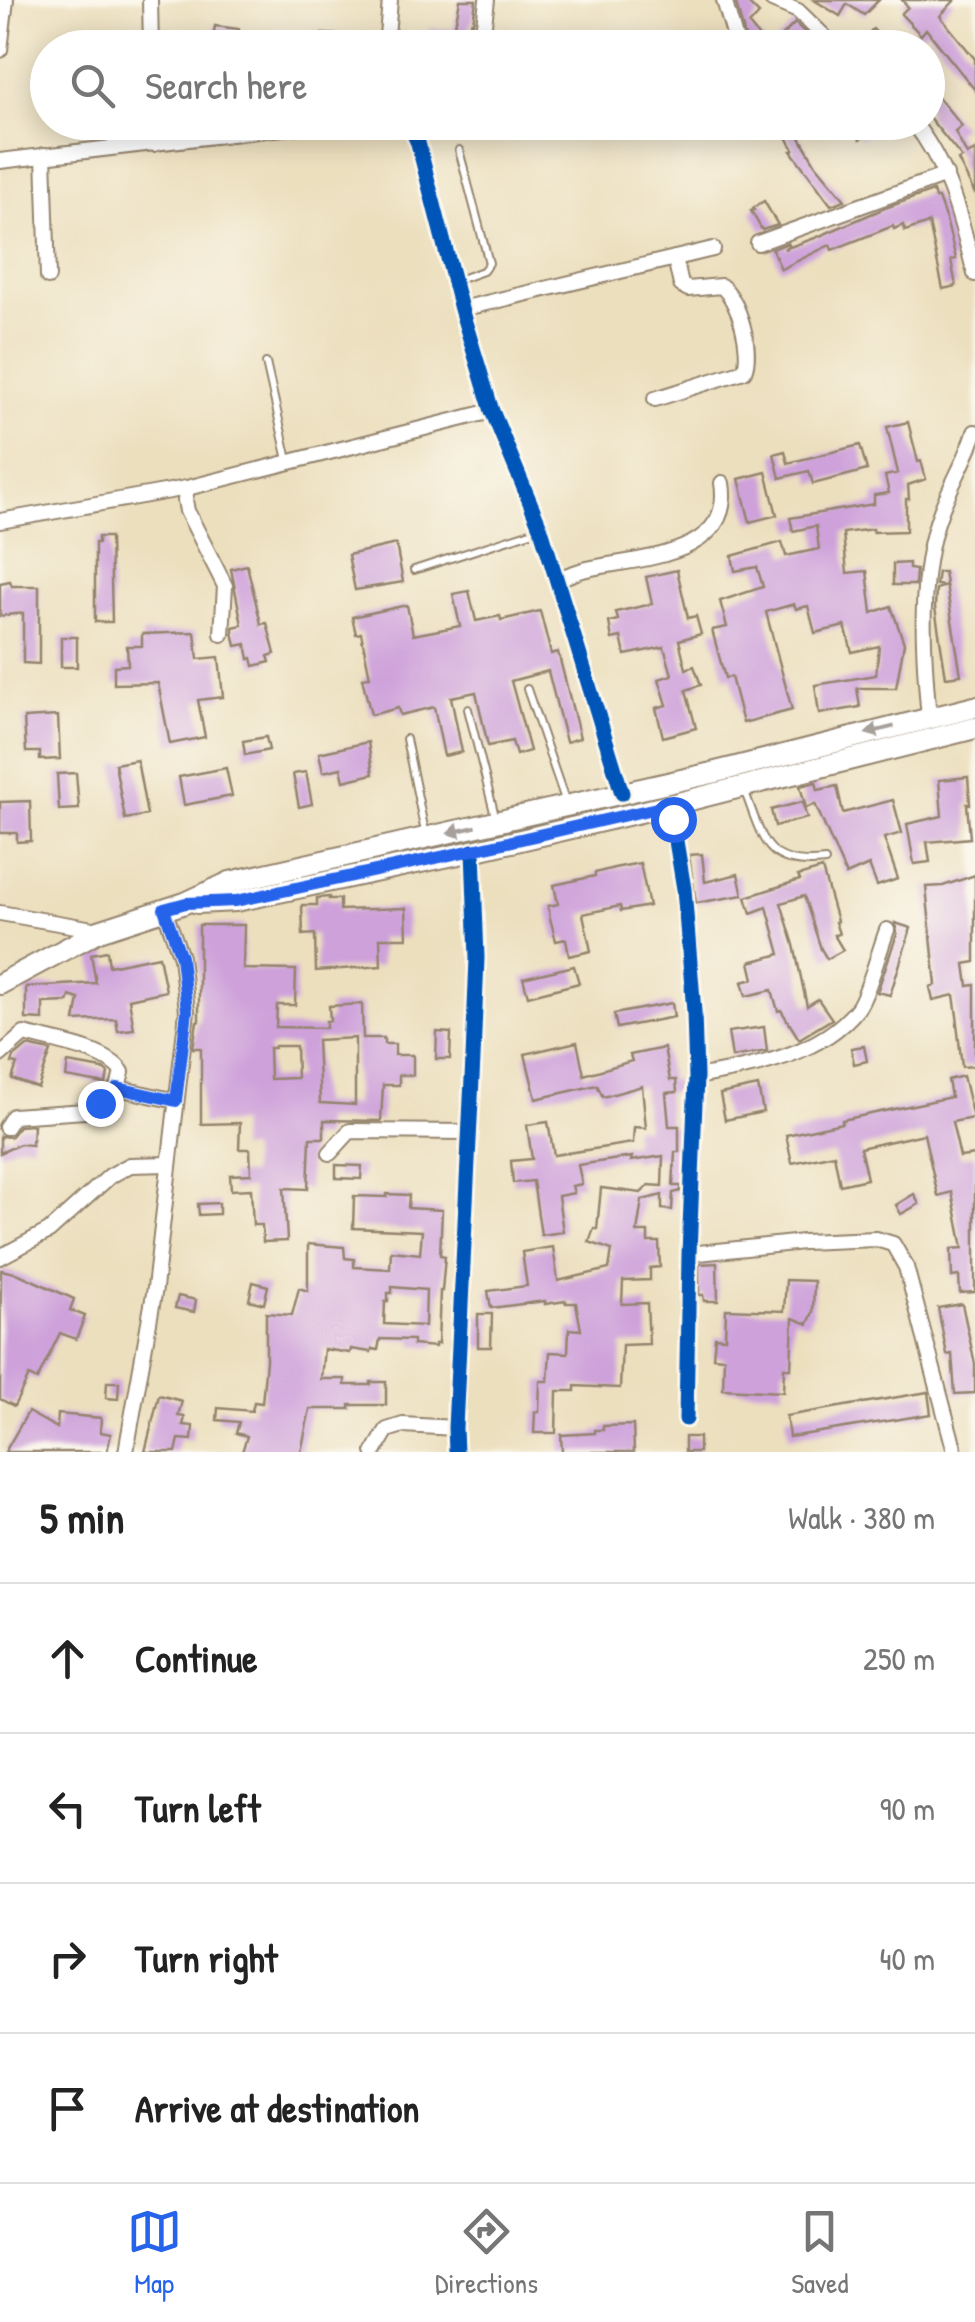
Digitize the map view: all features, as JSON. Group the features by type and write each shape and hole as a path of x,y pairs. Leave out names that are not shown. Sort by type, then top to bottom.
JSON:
{"main road":[{"path":"0,984 99,930 186,903 230,882 566,806 615,802 670,805 743,786 762,771 975,707"},
{"path":"186,903 236,901 473,850 615,802 975,728"}],"street":[{"path":"0,50 6,0"},
{"path":"150,0 151,30"},
{"path":"388,30 390,0"},
{"path":"483,30 487,0"},
{"path":"724,0 733,30"},
{"path":"772,0 801,6 821,30"},
{"path":"154,140 154,144"},
{"path":"0,162 187,140"},
{"path":"417,140 460,309 492,411 541,529 557,579 615,802"},
{"path":"928,140 958,208 975,274"},
{"path":"44,156 48,277"},
{"path":"758,243 946,175"},
{"path":"460,309 713,249"},
{"path":"654,399 744,371 749,360 731,293 722,286 688,290 681,286 675,258"},
{"path":"0,521 187,488 492,411"},
{"path":"929,718 925,679 928,555 940,512 975,432"},
{"path":"557,579 586,569 670,554 685,546 717,520 722,506 722,483"},
{"path":"187,488 187,511 226,586 222,634"},
{"path":"670,805 684,889 696,1077 686,1419"},
{"path":"456,1452 476,958 473,850"},
{"path":"126,1452 155,1288 187,1011 181,957 164,909"},
{"path":"0,913 99,930"},
{"path":"696,1077 746,1068 806,1048 834,1031 859,1007 887,930"},
{"path":"0,1055 24,1034 90,1052 115,1062 122,1072 118,1088 100,1103 85,1110 13,1116 6,1127"},
{"path":"118,1088 176,1101"},
{"path":"330,1153 350,1131 470,1132"},
{"path":"0,1257 49,1231 110,1176 130,1165 169,1164"},
{"path":"689,1254 803,1242 876,1239 893,1244 906,1268 955,1452"},
{"path":"374,1452 386,1430 403,1425 455,1428"}],"lane":[{"path":"454,281 482,271 488,263 458,150"},
{"path":"266,363 288,461"},
{"path":"414,570 541,529"},
{"path":"527,689 566,806"},
{"path":"468,709 497,822"},
{"path":"406,739 426,838"},
{"path":"743,786 765,844 782,858 825,860"}],"building":[{"path":"460,0 476,0 469,30 454,30"},
{"path":"735,0 745,0 759,14 749,25 753,30 743,30"},
{"path":"814,0 879,0 864,15 847,4 840,16"},
{"path":"902,0 955,0 940,16 975,59 975,90 945,53 945,30 916,30 901,14 908,7"},
{"path":"945,106 962,126 955,132 967,155 975,151 975,194 958,160 962,158 945,137"},
{"path":"789,140 801,140 845,200 831,205 791,151 794,150"},
{"path":"933,191 947,223 956,259 951,260 956,286 943,289 929,223 905,231 903,225 894,229 893,226 832,250 830,245 781,269 772,249 815,238"},
{"path":"764,201 778,225 762,230 751,211"},
{"path":"908,422 926,479 908,485 906,531 873,529 843,533 847,573 867,571 872,613 891,606 904,643 896,688 857,688 860,707 819,714 815,685 876,675 879,646 852,652 845,626 815,633 808,606 796,609 794,604 766,612 792,710 743,723 731,677 725,678 712,630 727,627 720,601 763,587 757,567 735,571 732,556 782,542 786,556 819,549 816,526 793,531 790,518 874,504 874,495 889,493 885,476 898,473 887,427"},
{"path":"860,445 867,470 813,484 809,471 780,478 774,454 785,451 788,463"},
{"path":"766,472 777,515 750,522 739,479"},
{"path":"98,537 110,537 112,622 95,622"},
{"path":"396,544 403,582 355,590 348,555"},
{"path":"909,563 909,569 916,570 915,585 893,585 893,564"},
{"path":"247,565 261,624 267,623 275,654 268,656 270,662 254,666 246,644 236,646 233,632 233,627 242,625 231,569"},
{"path":"677,570 688,618 696,616 701,634 679,640 686,669 694,666 701,685 686,690 696,728 663,737 656,708 667,705 659,679 672,675 664,647 625,655 621,637 612,639 609,622 618,620 616,612 652,604 646,577"},
{"path":"938,572 944,572 961,675 946,677 935,608 936,589 946,586 936,585"},
{"path":"10,581 12,586 39,586 39,664 23,663 23,613 0,616 0,583"},
{"path":"469,591 476,621 540,611 551,654 558,652 580,738 566,742 548,671 511,681 530,751 516,755 512,741 488,746 476,692 451,697 462,752 444,756 434,707 400,715 398,708 371,715 362,678 370,677 361,633 356,634 352,617 407,605 413,635 460,626 453,594"},
{"path":"195,632 198,659 219,657 223,697 198,700 205,737 170,744 158,683 114,684 114,666 128,665 127,646 142,646 142,634"},
{"path":"61,637 77,637 77,667 61,667"},
{"path":"58,716 60,759 40,760 40,752 26,752 24,718"},
{"path":"266,737 269,750 245,755 243,741"},
{"path":"368,742 373,774 344,781 341,768 323,772 319,753"},
{"path":"137,760 147,815 125,819 115,764"},
{"path":"226,768 232,796 184,805 179,777"},
{"path":"306,772 312,804 299,807 293,774"},
{"path":"76,773 79,809 59,810 57,774"},
{"path":"968,777 970,838 927,842 930,862 914,864 907,824 942,816 939,780"},
{"path":"816,782 818,790 837,786 843,813 893,800 902,833 884,838 898,879 877,886 869,865 846,875 815,804 806,808 800,786"},
{"path":"30,801 31,841 17,842 17,833 0,833 0,802"},
{"path":"802,802 807,818 775,826 771,810"},
{"path":"702,854 705,882 738,874 743,895 696,903 689,855"},
{"path":"640,863 649,906 621,911 620,906 583,914 591,951 569,956 566,939 556,941 550,918 548,906 558,904 554,885"},
{"path":"822,869 837,921 839,934 834,935 843,950 827,959 804,896 781,903 807,1006 818,999 832,1019 799,1039 778,1011 772,990 746,996 742,982 754,979 750,962 780,954 767,907 751,913 746,897"},
{"path":"975,875 975,962 965,964 968,986 975,985 975,1066 962,1067 954,995 933,1000 930,987 936,985 926,887 943,886"},
{"path":"317,898 340,899 340,910 406,908 407,938 380,938 381,966 316,971 315,934 303,935 302,905 317,905"},
{"path":"895,923 911,928 890,995 877,992 897,934"},
{"path":"199,925 244,925 243,969 296,970 295,1005 277,1005 276,1027 326,1028 326,1021 330,1021 329,1006 362,1004 363,1038 384,1038 384,1044 395,1044 395,1055 413,1055 413,1075 399,1075 399,1085 383,1085 381,1121 324,1120 324,1138 310,1138 308,1189 284,1188 287,1241 263,1242 262,1225 253,1225 251,1189 231,1190 230,1175 251,1174 250,1149 239,1149 240,1123 201,1124 201,1048 193,1048 199,1021","holes":["355,1038 355,1105 320,1103 317,1040","296,1046 297,1078 270,1079 269,1048"]},
{"path":"107,951 109,966 159,956 166,991 129,999 134,1029 118,1031 116,1019 75,1021 79,999 70,996 68,1002 43,1003 43,1020 26,1019 26,987 96,983 91,954"},
{"path":"574,966 579,983 528,996 523,978"},
{"path":"672,1003 674,1017 617,1028 614,1014"},
{"path":"764,1027 767,1051 732,1057 728,1032"},
{"path":"437,1032 451,1033 450,1059 436,1059"},
{"path":"577,1042 584,1075 632,1061 630,1055 664,1048 670,1080 676,1080 677,1092 666,1093 669,1126 679,1126 673,1186 681,1186 681,1191 673,1193 672,1210 662,1209 662,1195 642,1200 637,1232 648,1232 648,1242 659,1242 660,1267 650,1268 650,1280 623,1281 622,1304 647,1303 649,1344 622,1345 620,1388 575,1386 575,1391 557,1391 556,1433 534,1433 540,1381 548,1381 550,1352 568,1353 569,1329 581,1330 576,1303 545,1301 491,1308 488,1291 527,1286 522,1252 553,1247 558,1281 609,1269 612,1250 589,1242 594,1228 597,1229 601,1188 641,1193 649,1185 662,1186 663,1156 578,1165 582,1184 572,1186 574,1193 558,1196 563,1232 541,1235 533,1181 513,1183 511,1161 532,1159 527,1125 548,1122 554,1155 633,1143 634,1127 646,1128 642,1086 603,1097 597,1085 536,1099 525,1054"},
{"path":"27,1046 51,1051 38,1088 12,1079 17,1064 12,1063 14,1057"},
{"path":"864,1046 867,1061 854,1064 851,1048"},
{"path":"68,1063 103,1069 108,1073 106,1084 66,1077"},
{"path":"963,1076 973,1118 952,1122 960,1157 975,1155 975,1292 960,1293 959,1276 952,1277 951,1249 963,1248 952,1192 938,1196 924,1134 860,1148 867,1179 840,1185 834,1154 792,1163 786,1135 951,1097 948,1080"},
{"path":"758,1086 763,1112 725,1120 720,1094"},
{"path":"33,1125 32,1145 20,1144 0,1153 0,1136 10,1137 19,1126"},
{"path":"336,1165 362,1166 361,1179 336,1178"},
{"path":"914,1194 919,1204 901,1214 896,1205"},
{"path":"409,1195 408,1208 442,1210 440,1255 445,1256 438,1344 435,1347 413,1345 413,1340 380,1339 378,1350 371,1352 324,1349 321,1379 345,1379 345,1385 386,1382 386,1405 310,1409 301,1452 242,1452 247,1436 236,1433 239,1422 217,1420 218,1408 252,1411 254,1402 262,1403 266,1313 292,1315 299,1288 308,1291 308,1244 344,1247 345,1258 354,1259 354,1267 390,1269 391,1251 420,1254 422,1231 353,1228 354,1196","holes":["392,1287 426,1290 425,1326 384,1324 385,1302"]},
{"path":"219,1203 219,1214 199,1215 198,1204"},
{"path":"717,1263 718,1301 704,1301 703,1295 699,1295 699,1264"},
{"path":"1,1270 74,1299 70,1310 85,1316 76,1339 60,1333 37,1380 29,1376 14,1406 0,1399"},
{"path":"786,1280 814,1281 813,1312 808,1324 793,1318 791,1368 784,1368 783,1392 723,1389 724,1358 713,1357 715,1337 725,1338 726,1309 784,1311"},
{"path":"253,1282 268,1286 264,1304 249,1300"},
{"path":"178,1296 196,1300 194,1312 175,1308"},
{"path":"962,1304 975,1364 975,1393 955,1394 952,1354 947,1355 938,1308"},
{"path":"478,1314 492,1314 491,1347 478,1347"},
{"path":"107,1382 119,1382 118,1399 106,1398"},
{"path":"928,1392 931,1414 789,1437 786,1416"},
{"path":"159,1395 182,1401 178,1416 185,1417 183,1425 193,1426 192,1440 179,1439 176,1452 145,1452"},
{"path":"28,1412 57,1428 58,1414 101,1418 100,1432 111,1434 107,1452 5,1452"},
{"path":"633,1425 634,1452 562,1452 561,1435 595,1433 603,1430 603,1426"},
{"path":"685,1437 699,1437 699,1452 685,1452"}],"cycle path":[{"path":"417,140 492,411 541,529 622,793"},
{"path":"670,805 684,889 696,1077 686,1419"},
{"path":"456,1452 477,958 473,851"}],"route":[{"path":"100,1103 118,1088 176,1101 187,1011 181,957 164,909 186,903 236,901 670,805 673,819"}]}
